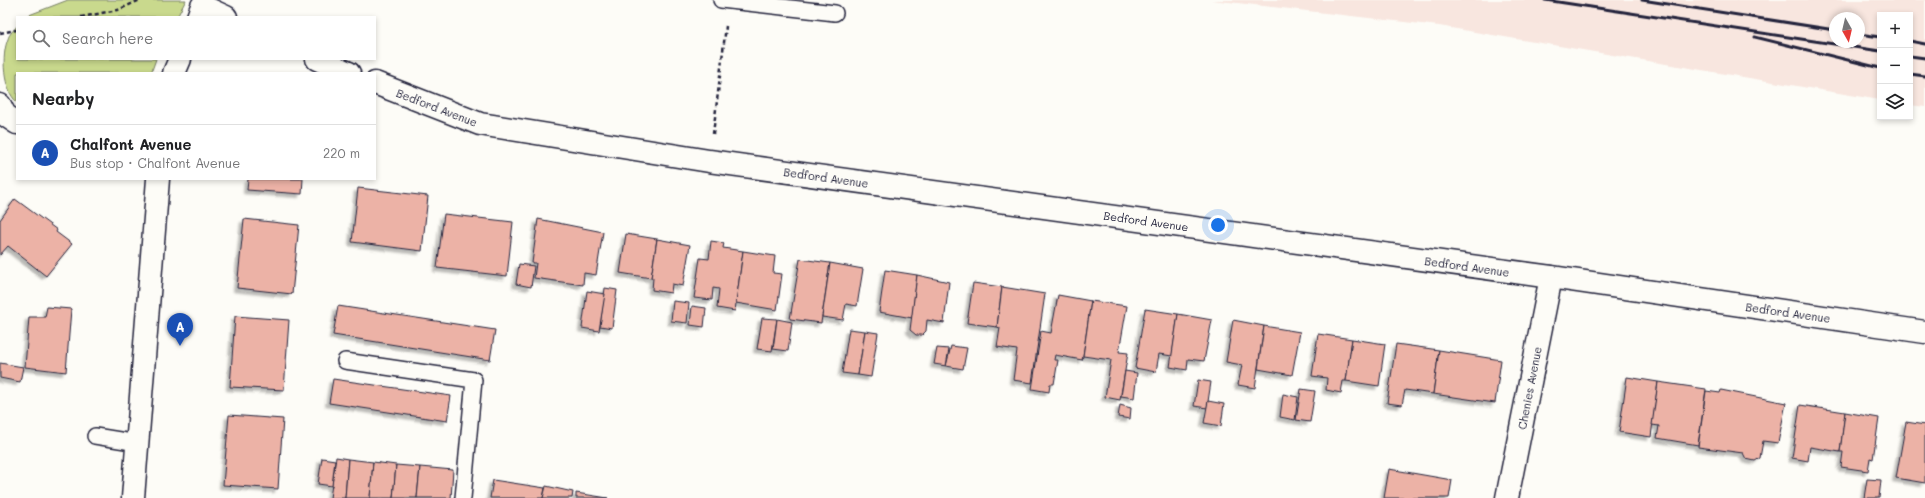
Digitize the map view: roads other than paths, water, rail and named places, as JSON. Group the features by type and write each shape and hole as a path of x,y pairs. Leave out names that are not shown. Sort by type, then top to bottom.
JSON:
{"street":[{"path":"202,8 223,16"},
{"path":"174,72 180,60"},
{"path":"319,60 348,72"},
{"name":"Bedford Avenue","path":"376,83 480,124 709,161 1551,278 1925,332"},
{"path":"0,105 5,114 16,122"},
{"path":"133,498 158,180"},
{"name":"Chenies Avenue","path":"1507,498 1551,278"}],"lane":[{"path":"721,0 835,13"},
{"path":"345,361 474,380 463,498"},
{"path":"95,436 138,443"}],"railway":[{"path":"1545,0 1877,51"},
{"path":"1642,0 1829,29"},
{"path":"1865,35 1877,37"},
{"path":"1755,37 1877,67"},
{"path":"1913,42 1925,44"},
{"path":"1913,56 1925,58"},
{"path":"1913,74 1925,76"}],"place":[{"name":"Chalfont Avenue","path":"180,346"}]}
